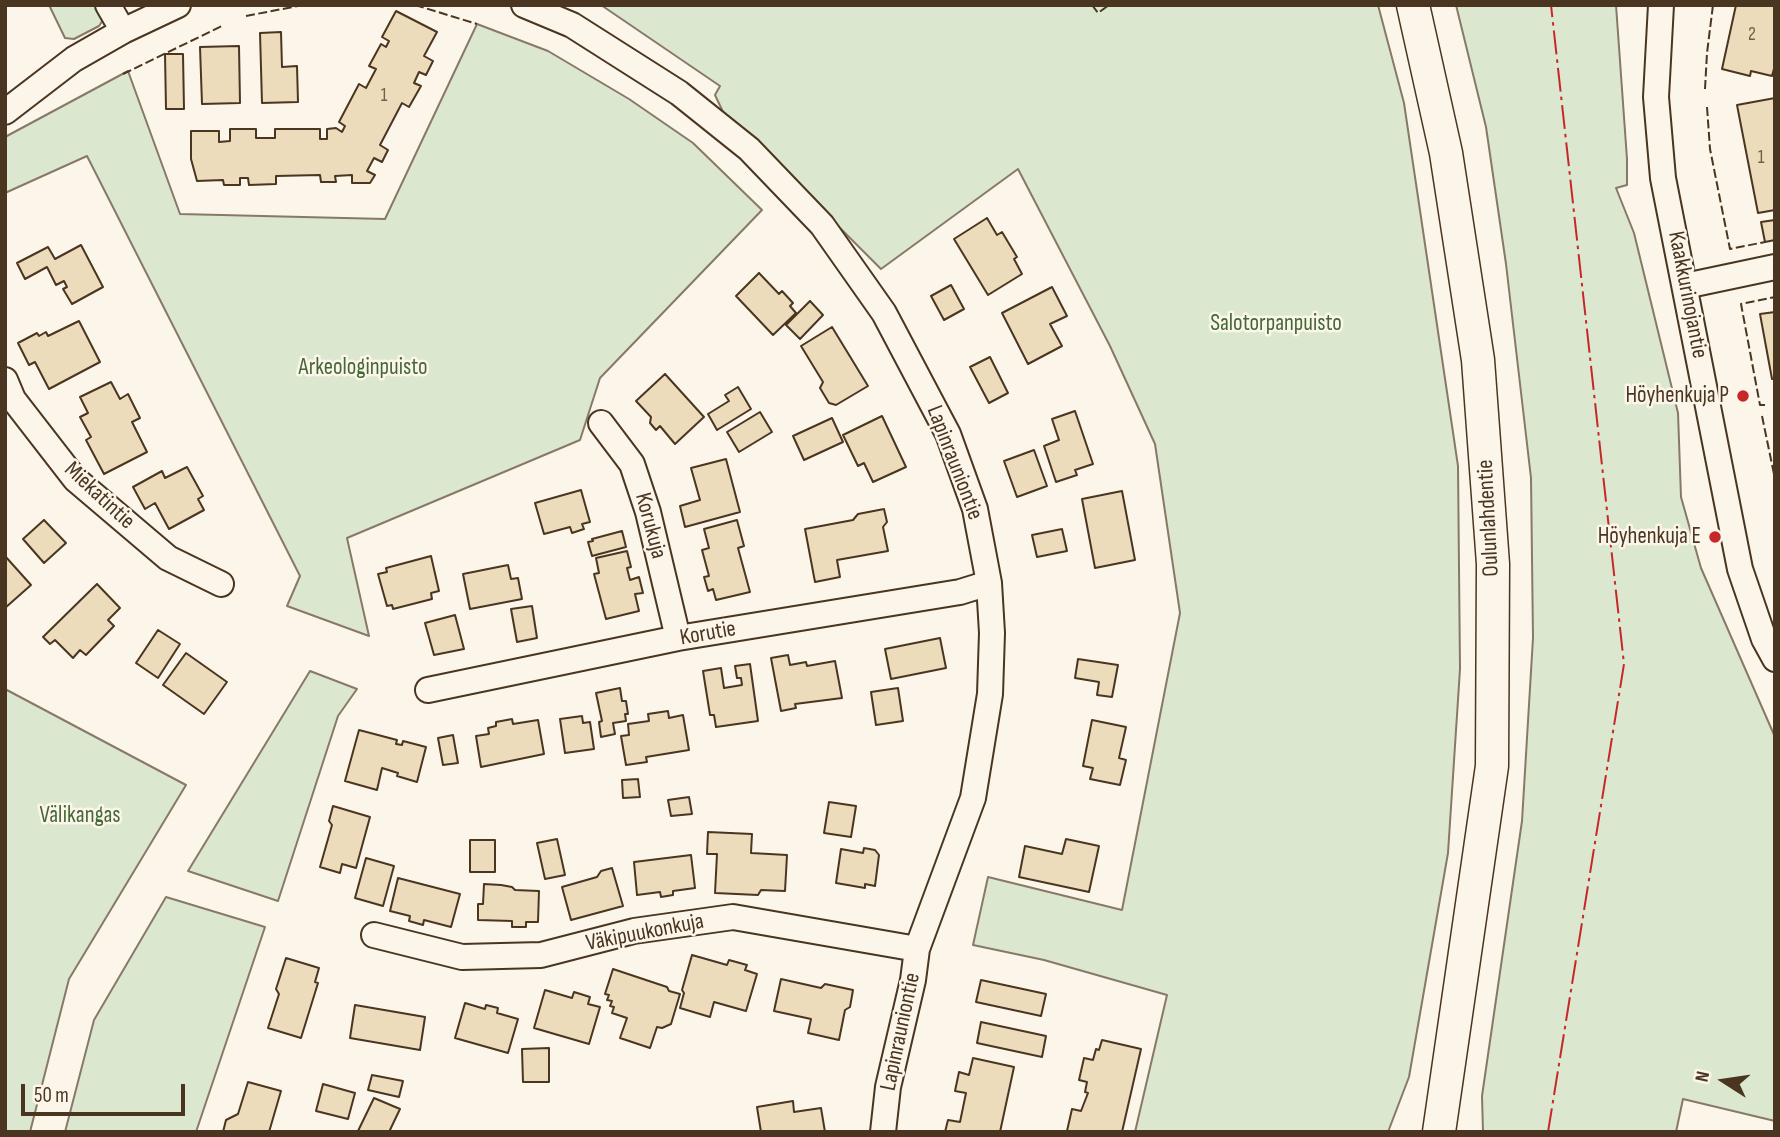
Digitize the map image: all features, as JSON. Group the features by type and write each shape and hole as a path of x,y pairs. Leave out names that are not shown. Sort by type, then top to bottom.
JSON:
{"main road":[{"name":"Oulunlahdentie","path":"1413,5 1446,153 1478,360 1493,564 1492,765 1438,1132"},
{"name":"Oulunlahdentie","path":"1427,1132 1454,1034"}],"street":[{"path":"108,5 122,31"},
{"path":"5,112 74,59 122,31 178,5"},
{"name":"Lapinrauniontie","path":"524,5 572,25 679,93 749,149 822,225 884,313 948,434 975,509 989,583 992,633 990,694 972,798 917,949 913,980 888,1087 883,1132"},
{"name":"Kaakkurinojantie","path":"1661,5 1656,97 1663,178 1740,569 1764,639 1775,659"},
{"path":"1685,286 1775,267"},
{"name":"Miekatintie","path":"5,380 13,399 75,479 168,558 221,584"},
{"name":"Korukuja","path":"601,423 632,464 648,512 678,638"},
{"name":"Korutie","path":"428,690 678,638 960,592 989,583"},
{"name":"Väkipuukonkuja","path":"373,935 462,957 541,955 635,931 733,917 917,949"}],"green space":[{"path":"49,5 98,5 103,20 99,26 74,39 65,38"},
{"name":"Salotorpanpuisto","path":"601,5 1378,5 1404,103 1458,466 1460,669 1448,853 1409,1077 1388,1132 1135,1132 1167,995 1044,960 973,945 988,877 1122,910 1180,613 1155,444 1110,346 1018,169 881,269 725,116 715,95 720,86"},
{"path":"1456,5 1616,5 1627,185 1616,188 1634,233 1678,413 1681,497 1701,568 1775,737 1775,1121 1683,1099 1676,1132 1483,1132 1482,1096 1522,821 1533,638 1531,478 1506,264 1486,127"},
{"name":"Arkeologinpuisto","path":"477,24 548,51 629,99 693,143 762,210 600,378 580,440 347,538 369,636 287,606 300,576 87,156 5,193 5,137 128,71 180,214 385,219"},
{"path":"310,671 357,689 338,716 278,901 188,871"},
{"name":"Välikangas","path":"5,689 186,785 69,979 30,1132 5,1132"},
{"path":"166,897 265,927 196,1132 65,1132 94,1020"}],"building":[{"path":"1736,5 1775,5 1775,65 1772,76 1751,71 1750,76 1722,69"},
{"path":"396,11 437,32 424,56 433,61 426,75 419,72 414,83 421,86 409,107 402,103 380,145 388,150 382,162 374,158 367,171 375,175 370,183 352,183 352,175 335,176 336,182 321,182 320,175 276,176 276,184 249,185 248,178 240,178 240,185 224,185 223,180 197,181 191,159 191,131 219,131 219,142 230,141 230,129 256,129 256,138 275,138 275,129 320,129 320,139 327,139 327,129 336,128 342,132 345,126 339,122 359,84 366,88 376,69 369,66 381,44 386,47 389,41 382,37"},
{"path":"281,32 282,67 297,66 298,102 262,103 260,33"},
{"path":"239,46 240,103 202,104 200,47"},
{"path":"165,54 183,54 184,109 166,109"},
{"path":"1775,98 1775,210 1758,213 1737,105"},
{"path":"987,218 997,235 1002,232 1017,257 1014,259 1022,274 988,295 954,239"},
{"path":"1775,220 1775,240 1765,242 1761,222"},
{"path":"81,245 103,287 72,304 63,289 67,287 64,281 56,285 47,267 25,279 17,263 48,247 55,259"},
{"path":"759,273 779,294 782,291 793,303 790,306 796,313 773,335 736,296"},
{"path":"951,285 964,309 944,320 931,296"},
{"path":"1052,287 1067,316 1050,324 1062,346 1028,364 1002,313"},
{"path":"810,301 823,315 800,339 786,325"},
{"path":"1775,312 1775,379 1772,379 1760,314"},
{"path":"79,321 100,362 49,389 35,362 29,365 18,343 37,333 39,336 46,332 48,336"},
{"path":"832,327 868,386 836,405 829,403 820,388 823,382 801,346"},
{"path":"990,357 1008,393 989,403 970,367"},
{"path":"665,374 704,417 675,444 660,426 656,430 650,423 651,417 636,401"},
{"path":"111,382 120,399 128,394 140,418 132,422 147,452 104,474 86,440 91,437 80,417 88,413 80,397"},
{"path":"738,387 751,409 717,430 708,414 729,401 725,395"},
{"path":"1075,411 1093,464 1075,470 1077,475 1056,482 1044,446 1059,440 1052,419"},
{"path":"760,412 772,432 739,452 727,432"},
{"path":"882,416 906,467 873,482 864,463 858,466 843,435"},
{"path":"832,418 843,442 804,460 793,436"},
{"path":"1034,450 1047,486 1017,497 1004,461"},
{"path":"726,459 740,512 685,527 680,506 700,500 691,468"},
{"path":"187,467 203,496 198,499 204,510 169,529 155,503 145,509 133,487 162,471 165,478"},
{"path":"581,490 590,522 582,524 584,529 572,533 570,527 544,534 535,503"},
{"path":"1122,491 1135,560 1095,568 1082,499"},
{"path":"884,509 887,522 883,527 888,551 837,560 840,577 815,582 805,529 853,520 858,514"},
{"path":"44,520 66,543 44,563 23,539"},
{"path":"737,520 744,546 738,548 750,592 716,600 713,589 708,591 704,577 709,576 702,550 709,548 704,529"},
{"path":"1062,529 1067,551 1037,557 1032,535"},
{"path":"622,531 626,547 592,556 588,542"},
{"path":"627,551 631,567 627,568 630,580 639,577 643,593 635,594 639,611 606,619 594,574 599,573 596,558"},
{"path":"5,556 31,585 5,608"},
{"path":"431,556 439,591 431,593 432,599 393,609 392,605 387,606 378,574 387,572 386,568"},
{"path":"508,565 511,579 518,578 522,599 470,609 463,574"},
{"path":"97,584 120,608 108,620 114,626 86,655 80,650 73,658 55,640 50,644 43,637"},
{"path":"532,606 537,638 517,642 511,609"},
{"path":"455,615 464,649 434,655 425,623"},
{"path":"158,630 180,644 158,678 136,663"},
{"path":"940,638 946,668 891,679 885,649"},
{"path":"186,653 227,682 204,714 163,685"},
{"path":"788,655 790,665 806,662 807,666 835,661 842,698 795,704 796,708 781,711 771,658"},
{"path":"1078,659 1118,665 1112,697 1097,695 1099,682 1075,678"},
{"path":"750,664 758,721 716,727 714,715 710,715 703,671 721,668 724,688 742,685 741,678 737,678 735,666"},
{"path":"620,688 622,701 626,701 626,721 613,723 615,734 601,737 599,722 602,721 596,693"},
{"path":"898,688 903,721 876,725 871,692"},
{"path":"668,711 669,718 683,715 689,750 646,757 647,762 626,765 621,736 629,735 628,724 649,721 648,714"},
{"path":"582,716 583,723 590,722 594,749 565,753 560,719"},
{"path":"512,719 513,724 538,720 544,754 481,767 476,736 489,734 488,728 496,726 496,722"},
{"path":"1092,720 1126,727 1119,758 1126,760 1120,785 1090,779 1093,768 1083,766"},
{"path":"359,730 397,740 396,744 402,745 403,741 426,747 417,782 382,768 377,790 345,781"},
{"path":"453,735 458,763 443,765 438,738"},
{"path":"638,779 640,797 623,798 622,780"},
{"path":"689,797 692,814 671,816 668,800"},
{"path":"829,802 856,806 851,837 824,833"},
{"path":"333,806 370,817 356,868 342,864 340,873 320,867 332,825 329,821"},
{"path":"708,832 752,834 751,853 787,855 785,891 761,890 758,895 715,893 717,854 707,854"},
{"path":"557,839 565,875 545,879 537,843"},
{"path":"1066,839 1099,846 1089,892 1019,877 1025,846 1062,854"},
{"path":"470,840 495,840 495,872 470,872"},
{"path":"864,848 875,850 879,855 875,886 865,884 865,888 836,883 841,849 863,853"},
{"path":"691,855 695,888 673,891 673,895 661,897 660,892 637,895 634,862"},
{"path":"366,858 394,866 383,906 355,898"},
{"path":"612,868 623,906 571,920 562,887 597,877 601,871"},
{"path":"398,878 460,894 451,927 424,920 423,925 409,921 410,916 390,911"},
{"path":"484,884 539,891 538,922 526,922 526,927 512,927 512,921 478,920 478,904 483,904"},
{"path":"692,955 727,965 729,960 747,965 745,970 757,974 746,1011 714,1002 710,1017 680,1008"},
{"path":"286,958 319,968 315,982 318,983 301,1038 268,1028 279,994 276,989"},
{"path":"613,969 680,994 671,1024 657,1027 650,1048 620,1038 627,1018 612,1013 612,1001 607,1000 609,995 605,994"},
{"path":"781,979 821,988 825,984 853,990 850,1007 845,1010 839,1040 808,1033 811,1019 774,1011"},
{"path":"981,980 1046,994 1041,1016 976,1002"},
{"path":"545,990 572,998 574,992 590,997 588,1004 600,1007 589,1044 534,1028"},
{"path":"465,1003 485,1009 486,1005 498,1008 497,1013 518,1019 508,1053 455,1038"},
{"path":"355,1005 425,1017 420,1050 350,1038"},
{"path":"981,1022 1046,1036 1042,1057 977,1043"},
{"path":"1102,1040 1141,1049 1122,1132 1067,1131 1072,1109 1081,1111 1088,1093 1085,1092 1087,1082 1079,1080 1084,1058 1093,1060"},
{"path":"549,1048 549,1082 523,1082 522,1049"},
{"path":"973,1058 1014,1067 1000,1132 945,1132 948,1120 960,1122 966,1093 955,1091 959,1072 969,1075"},
{"path":"372,1075 403,1081 399,1097 368,1090"},
{"path":"248,1082 281,1091 269,1132 223,1132 226,1120 238,1114"},
{"path":"323,1084 355,1093 348,1119 316,1111"},
{"path":"374,1098 400,1109 389,1132 358,1131"},
{"path":"793,1101 794,1112 821,1108 825,1132 761,1132 757,1107"}],"fence":[{"path":"246,16 303,5"},
{"path":"415,5 477,24"},
{"path":"1092,5 1098,13 1109,5"},
{"path":"1705,89 1713,5"},
{"path":"123,74 224,25"},
{"path":"1707,107 1710,149 1730,249 1765,242"},
{"path":"1765,405 1760,405 1741,304 1775,297"},
{"path":"1762,416 1775,479"}],"power":[{"path":"1548,1132 1624,664 1551,5"}],"place":[{"name":"Höyhenkuja P","path":"1743,396"},
{"name":"Höyhenkuja E","path":"1715,537"}]}
